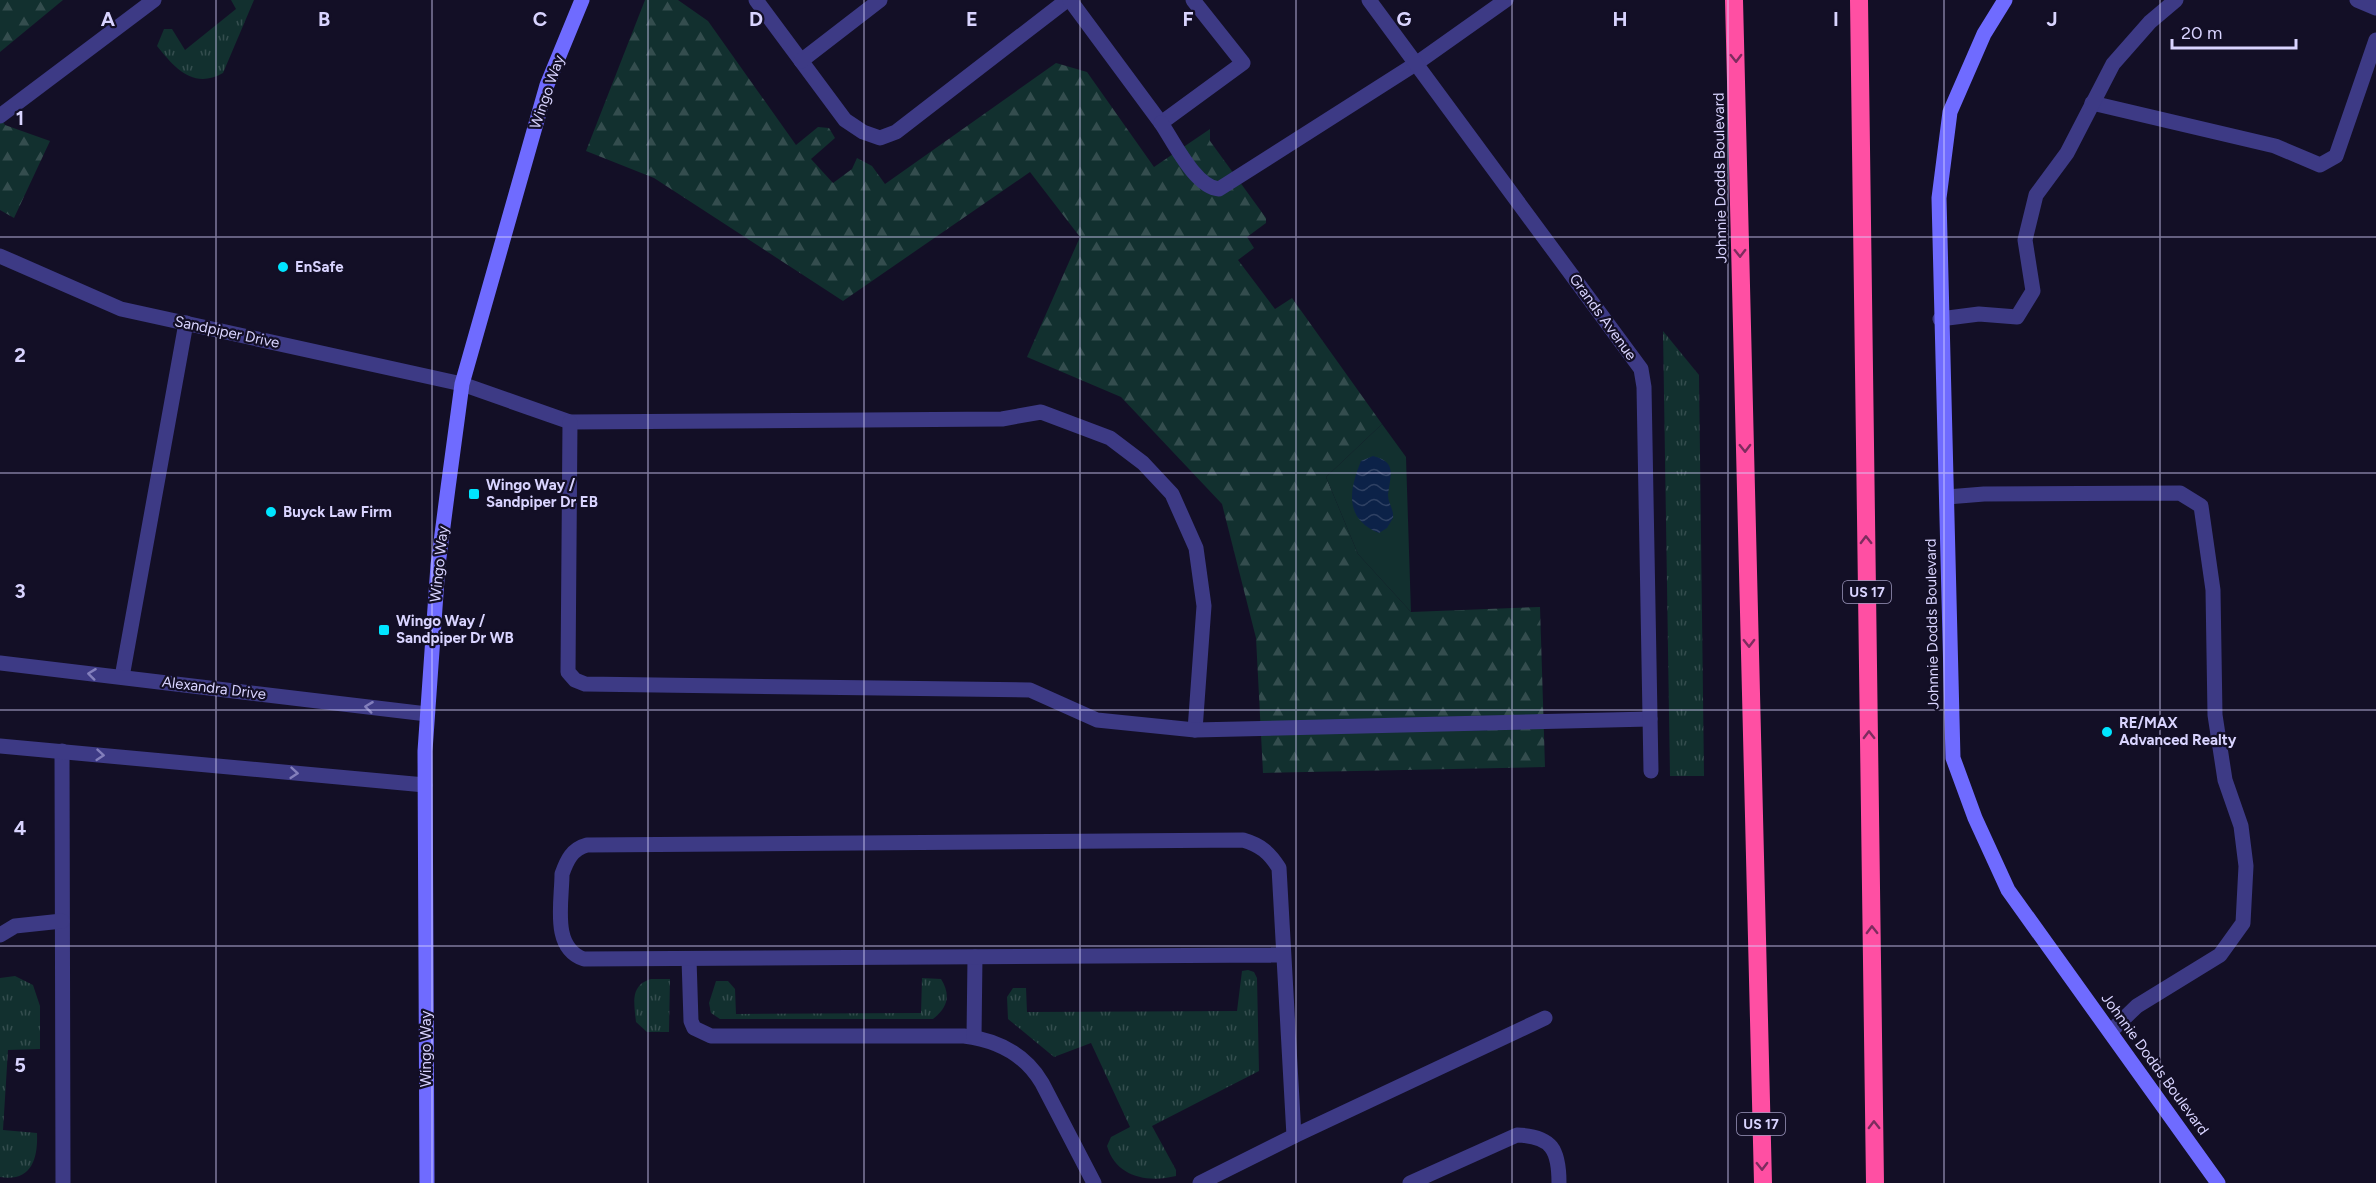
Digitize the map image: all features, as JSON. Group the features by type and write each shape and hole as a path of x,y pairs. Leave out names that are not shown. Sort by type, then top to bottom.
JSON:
{"highway":[{"name":"Johnnie Dodds Boulevard","path":"1734,0 1763,1183"},
{"name":"US 17","path":"1859,0 1875,1183"}],"street":[{"path":"0,116 154,0"},
{"name":"Wingo Way","path":"427,1183 425,784 427,714 438,565 462,384 547,85 582,0"},
{"path":"756,0 845,120 863,132 880,138 896,132 1069,0 1161,123 1201,182 1211,188 1219,189 1417,63 1506,0"},
{"path":"801,61 880,0"},
{"path":"1161,123 1243,63 1193,0"},
{"name":"Grands Avenue","path":"1369,0 1641,369 1644,387 1652,771"},
{"name":"Johnnie Dodds Boulevard","path":"2005,0 1984,34 1950,112 1939,198 1940,320 1953,758 1975,818 2008,890 2218,1183"},
{"path":"1940,320 1979,314 2017,317 2033,291 2025,240 2036,195 2067,153 2113,64 2150,22 2176,0"},
{"path":"2357,0 2376,8"},
{"path":"2092,103 2276,146 2320,165 2336,156 2376,40"},
{"name":"Sandpiper Drive","path":"0,256 121,309 462,384 570,422 1002,419 1041,412 1110,438 1143,463 1172,494 1196,548 1204,606 1195,730"},
{"path":"122,677 186,323"},
{"path":"570,422 568,672 575,680 585,684 1029,690 1096,720 1195,730 1650,719"},
{"path":"1947,497 1984,494 2180,493 2201,506 2213,590 2215,715 2225,780 2241,826 2246,866 2243,923 2220,955 2137,1006 2110,1032"},
{"name":"Alexandra Drive","path":"0,663 427,714"},
{"path":"0,746 425,784"},
{"path":"62,752 63,1183"},
{"path":"1283,955 584,959 571,954 562,938 562,874 571,855 578,848 587,845 1243,840 1263,848 1279,868 1294,1136"},
{"path":"0,935 15,926 62,921"},
{"path":"974,1037 975,957"},
{"path":"689,959 691,1021 694,1028 711,1036 974,1037 1016,1054 1036,1072 1094,1183"},
{"path":"1200,1183 1294,1136 1545,1018"},
{"path":"1410,1183 1517,1135 1533,1135 1550,1143 1559,1162 1559,1183"}],"green space":[{"path":"0,0 63,0 0,52"},
{"path":"231,0 254,0 223,73 202,79 185,74 157,46 164,29 172,29 185,50 236,9"},
{"path":"645,0 678,0 708,21 796,145 818,127 829,128 835,138 811,159 833,183 852,169 857,158 872,166 885,184 1056,63 1087,72 1154,167 1210,129 1210,141 1266,218 1266,223 1247,237 1254,248 1238,260 1275,309 1292,298 1382,424 1326,477 1358,554 1411,612 1540,607 1545,767 1263,773 1256,638 1222,504 1121,397 1027,357 1080,237 1030,172 843,301 654,178 586,151"},
{"path":"0,117 5,125 50,141 14,218 0,210"},
{"path":"1663,331 1699,375 1704,776 1670,776"},
{"path":"1382,424 1406,457 1411,612 1358,554 1326,477"},
{"path":"1242,971 1254,972 1257,978 1259,1071 1152,1126 1176,1170 1176,1176 1154,1179 1134,1175 1125,1171 1111,1156 1107,1146 1111,1137 1130,1127 1091,1043 1054,1057 1008,1019 1007,997 1013,988 1026,988 1027,1012 1237,1011"},
{"path":"15,976 33,985 40,1006 40,1049 8,1050 3,1130 37,1133 36,1151 31,1166 26,1172 11,1178 0,1177 0,978"},
{"path":"922,978 941,979 946,990 945,1005 933,1019 720,1019 711,1013 709,1003 716,981 728,981 735,989 736,1014 921,1013"},
{"path":"651,979 670,979 669,1032 647,1032 636,1022 634,1002 636,990"}],"water":[{"path":"1373,456 1386,462 1391,471 1388,495 1393,518 1387,528 1379,533 1360,520 1352,503 1354,483 1361,461"}],"place":[{"name":"EnSafe","path":"283,267"},
{"name":"Wingo Way / Sandpiper Dr EB","path":"474,494"},
{"name":"Buyck Law Firm","path":"271,512"},
{"name":"Wingo Way / Sandpiper Dr WB","path":"384,630"},
{"name":"RE/MAX Advanced Realty","path":"2107,732"}]}
